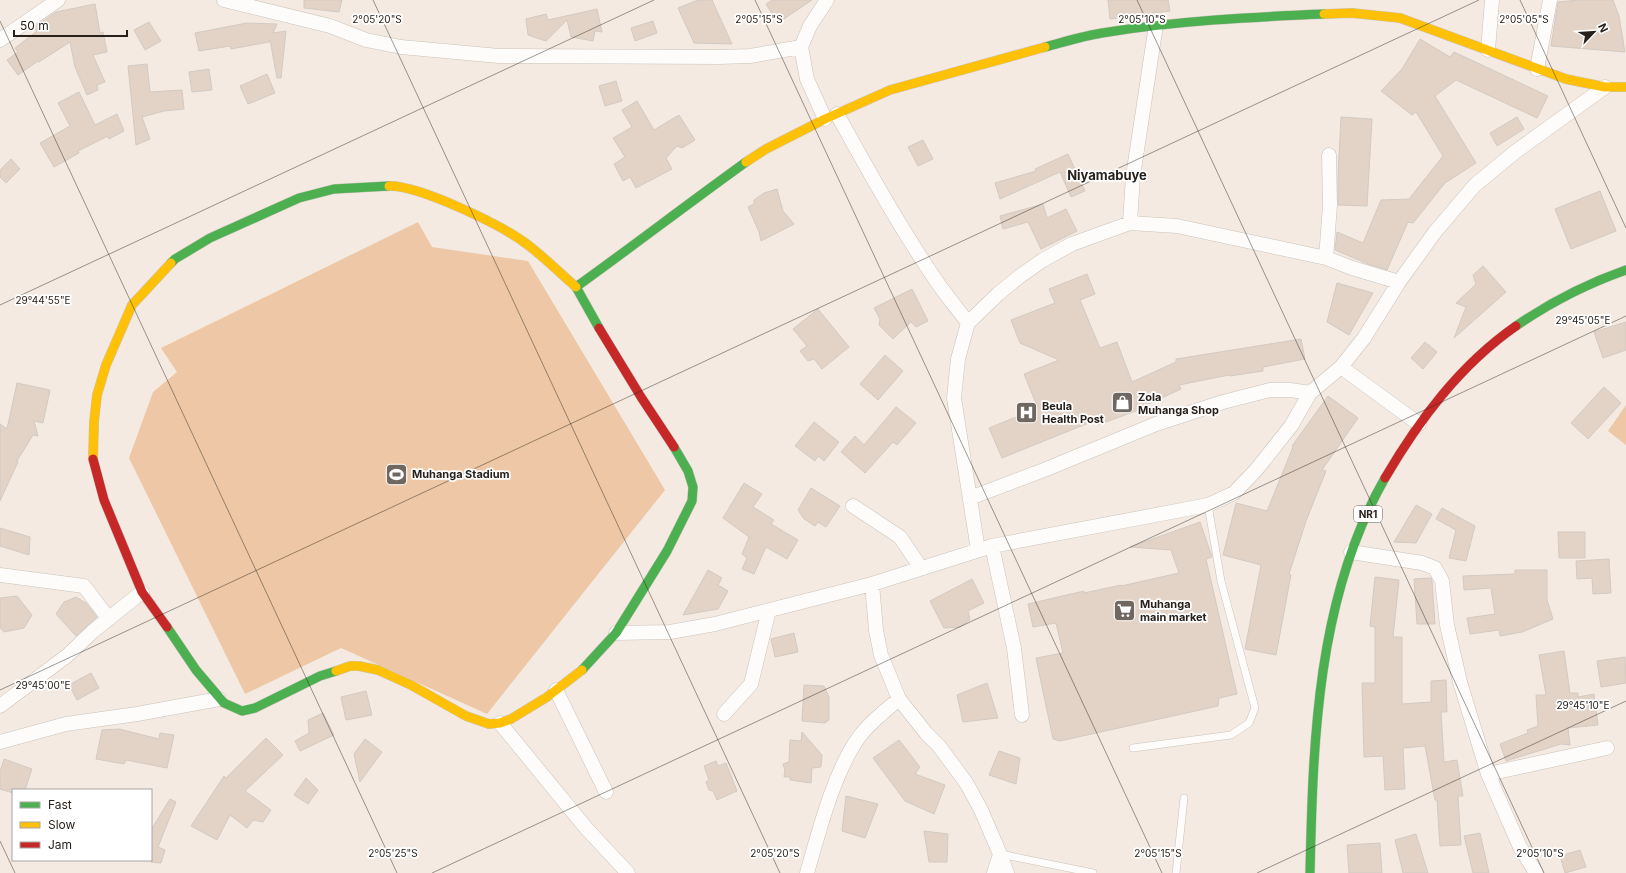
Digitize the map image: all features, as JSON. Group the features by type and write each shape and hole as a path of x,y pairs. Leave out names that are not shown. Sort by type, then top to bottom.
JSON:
{"main road":[{"path":"576,287 639,242 746,161 766,149 831,116 890,90 1029,51 1100,33 1156,25 1246,17 1352,13 1400,18 1566,79 1604,87 1626,87"},
{"path":"392,186 431,195 491,223 527,244 576,287 608,344 669,438 688,471 693,487 692,501 667,551 616,633 584,669 556,690 511,719 500,723 489,724 466,716 378,670 359,666 350,666 320,676 254,708 242,710 232,708 224,703 196,670 142,592 104,500 93,458 94,422 97,395 106,365 132,305 175,259 210,238 299,198 334,189 392,186"},
{"name":"NR1","path":"1310,873 1313,784 1323,672 1333,614 1351,552 1380,485 1399,452 1435,400 1458,374 1478,355 1514,327 1542,308 1574,291 1626,270"}],"street":[{"path":"0,40 58,0"},
{"path":"224,0 330,26 366,40 401,47 442,52 499,56 719,57 750,56 801,47"},
{"path":"828,0 810,26 801,47 807,79 935,280 968,323"},
{"path":"1488,50 1492,0"},
{"path":"1537,69 1550,0"},
{"path":"1130,223 1133,176 1156,25"},
{"path":"616,633 670,632 714,624 872,584 992,546 1208,505 1234,493 1256,470 1291,426 1310,393 1341,367 1364,338 1399,282 1435,232 1475,185 1515,152 1604,87"},
{"path":"1326,258 1330,204 1329,155"},
{"path":"978,550 954,398 958,360 968,323 998,294 1043,260 1072,244 1130,223 1177,226 1326,258 1352,268 1399,282"},
{"path":"1341,367 1419,424"},
{"path":"970,498 1044,470 1156,424 1222,402 1270,390 1290,390 1310,393"},
{"path":"853,506 900,537 921,568"},
{"path":"992,546 1014,648 1022,715"},
{"path":"1351,552 1422,563 1435,568 1442,581 1448,626 1460,682 1488,774 1520,847 1536,873"},
{"path":"0,575 84,586 109,618"},
{"path":"872,584 876,630 881,654 898,699 926,733 939,746 967,784 981,810 1007,873"},
{"path":"0,706 68,655 109,618 142,592"},
{"path":"724,714 750,684 769,610"},
{"path":"556,690 606,792"},
{"path":"0,742 66,724 144,713 219,698"},
{"path":"807,873 822,820 842,768 850,752 867,728 898,699"},
{"path":"500,723 586,828 628,873"},
{"path":"1488,774 1607,748"},
{"path":"994,873 1000,854"}],"lane":[{"path":"1133,748 1231,735 1249,723 1255,708 1221,581 1208,505"},
{"path":"1176,873 1184,798"},
{"path":"1000,854 1093,873"}],"shaded area":[{"name":"Muhanga Stadium","path":"418,222 432,247 528,261 665,490 487,714 341,648 245,694 129,458 153,392 177,372 161,348"},
{"path":"1626,405 1626,445 1608,431"}],"building":[{"path":"304,0 342,0 339,12 304,8"},
{"path":"698,0 712,0 732,44 694,43 678,8"},
{"path":"772,0 812,0 778,23 766,4"},
{"path":"1108,0 1168,0 1170,11 1110,19"},
{"path":"1578,0 1613,0 1619,16 1625,52 1551,46 1558,2"},
{"path":"95,4 100,33 103,32 107,52 93,55 105,82 97,85 98,90 87,95 75,67 70,42 18,75 7,60 18,52 15,48 37,31 34,27 56,12"},
{"path":"597,9 602,32 595,31 593,41 571,37 567,20 546,41 528,35 526,19 546,14 548,20"},
{"path":"653,21 657,33 635,41 631,28"},
{"path":"149,22 161,41 145,50 134,30"},
{"path":"247,23 277,24 273,33 286,31 281,78 277,78 270,40 269,42 231,49 230,46 199,51 195,33"},
{"path":"1420,39 1450,57 1454,52 1548,96 1537,118 1456,80 1435,96 1476,163 1445,183 1413,223 1408,222 1387,270 1368,264 1335,250 1337,232 1363,243 1381,200 1409,199 1443,156 1416,112 1412,115 1381,91 1402,69"},
{"path":"147,64 150,92 182,90 184,109 164,111 142,117 150,139 136,145 128,66"},
{"path":"209,69 212,90 192,92 189,72"},
{"path":"267,74 275,93 248,104 240,86"},
{"path":"616,81 622,101 605,106 599,86"},
{"path":"79,92 95,125 117,114 124,131 109,139 108,136 78,151 79,153 54,167 40,143 70,126 58,103"},
{"path":"637,101 654,130 679,115 695,140 682,148 677,146 666,158 672,169 636,188 630,177 623,181 614,164 625,157 613,138 632,127 622,110"},
{"path":"1341,117 1372,119 1367,206 1338,205"},
{"path":"1517,117 1524,129 1497,146 1490,133"},
{"path":"923,140 933,159 918,166 908,147"},
{"path":"1068,154 1085,191 1071,197 1060,172 1000,199 995,183 1036,171 1035,169"},
{"path":"11,159 20,169 6,183 0,177 0,170"},
{"path":"777,189 783,211 794,224 761,241 759,232 748,207 754,204 754,200 764,193"},
{"path":"1600,191 1616,231 1571,249 1555,209"},
{"path":"1043,204 1047,218 1066,209 1077,231 1041,249 1028,222 1003,229 1000,216"},
{"path":"1483,266 1506,292 1454,338 1466,307 1456,303 1476,284 1473,275"},
{"path":"1087,274 1095,294 1080,300 1100,348 1117,342 1132,382 1176,362 1176,359 1301,339 1305,359 1263,367 1263,371 1229,375 1179,385 1181,389 1140,408 1141,409 1098,425 1096,420 1002,458 989,428 1038,408 1024,374 1059,360 1020,343 1011,320 1055,303 1049,289"},
{"path":"1337,283 1373,293 1349,335 1327,322"},
{"path":"912,289 928,321 916,327 911,322 893,339 879,325 880,319 874,308"},
{"path":"818,309 849,347 822,369 814,359 808,361 800,351 807,346 793,329"},
{"path":"1626,322 1626,350 1603,358 1594,332"},
{"path":"1425,342 1437,352 1423,369 1411,358"},
{"path":"885,355 903,371 878,400 860,384"},
{"path":"17,383 50,390 43,423 34,421 38,436 33,435 17,461 18,462 0,501 0,424 7,429"},
{"path":"1604,387 1621,403 1588,439 1571,423"},
{"path":"1328,396 1358,418 1322,470 1326,471 1306,521 1289,574 1291,575 1276,655 1245,649 1261,565 1223,555 1236,503 1267,511 1293,447 1292,446"},
{"path":"896,407 916,423 897,445 893,442 865,473 841,452 855,436 864,445"},
{"path":"814,422 839,442 824,461 818,456 815,461 795,446"},
{"path":"744,483 762,494 753,507 774,520 771,524 798,540 787,559 766,547 754,574 742,569 747,558 742,554 749,537 723,518"},
{"path":"811,488 840,506 826,527 818,522 815,526 804,519 798,510"},
{"path":"1416,505 1432,514 1416,543 1394,542"},
{"path":"1442,508 1475,526 1466,561 1449,558 1456,530 1436,519"},
{"path":"1200,522 1212,557 1206,559 1237,694 1219,698 1218,706 1060,741 1053,739 1036,658 1063,653 1056,623 1033,627 1028,604 1084,591 1084,593 1179,573 1171,550 1130,547"},
{"path":"0,528 30,537 29,555 0,546"},
{"path":"1558,532 1585,532 1585,558 1559,558"},
{"path":"1609,559 1611,593 1593,594 1592,578 1577,579 1576,561"},
{"path":"708,570 722,578 718,585 728,591 718,609 683,615"},
{"path":"1515,570 1547,570 1547,600 1553,619 1522,632 1500,636 1499,630 1470,634 1467,618 1495,614 1491,588 1464,590 1463,576 1515,574"},
{"path":"1375,577 1399,580 1393,637 1402,637 1402,704 1431,702 1431,681 1446,680 1447,712 1441,712 1444,762 1457,760 1463,796 1458,796 1461,845 1440,846 1437,800 1435,800 1425,746 1403,748 1405,789 1385,790 1383,756 1364,757 1362,683 1375,683 1375,627 1370,626"},
{"path":"1431,578 1435,624 1417,624 1414,579"},
{"path":"972,579 984,603 968,611 970,620 960,627 944,628 930,601"},
{"path":"17,596 32,615 24,628 4,632 0,628 0,598"},
{"path":"76,597 86,603 97,617 76,636 56,614 64,602"},
{"path":"794,633 798,652 775,657 771,639"},
{"path":"1564,651 1570,693 1578,693 1578,697 1594,694 1598,725 1568,728 1570,745 1561,744 1506,761 1500,744 1528,733 1527,730 1538,726 1536,695 1546,695 1539,655"},
{"path":"1625,657 1626,683 1601,687 1597,661"},
{"path":"91,673 99,688 77,700 69,685"},
{"path":"987,683 998,718 963,722 957,695"},
{"path":"804,685 824,686 829,697 829,720 825,723 802,721"},
{"path":"366,691 372,715 346,720 341,697"},
{"path":"323,713 334,735 300,751 295,741 309,733 308,720"},
{"path":"119,729 159,739 160,733 174,735 167,768 126,760 124,764 96,759 102,730"},
{"path":"802,732 822,755 821,767 812,768 811,783 790,780 790,777 784,777 785,770 783,764 789,762 790,740 801,741"},
{"path":"266,738 283,755 245,791 271,810 263,822 253,820 247,828 230,815 217,840 191,826 224,776 226,778"},
{"path":"365,739 382,752 360,782 354,754"},
{"path":"899,740 920,767 915,774 945,785 934,814 905,801 873,758"},
{"path":"999,751 1020,758 1016,784 989,775"},
{"path":"4,759 32,769 25,789 12,789 12,793 0,789 0,772"},
{"path":"716,761 718,766 726,763 737,791 717,800 713,791 709,790 706,782 709,780 704,766"},
{"path":"306,778 318,790 308,804 294,795"},
{"path":"846,796 878,804 865,838 842,831"},
{"path":"170,799 176,802 158,847 165,850 161,863 151,862 152,828"},
{"path":"924,831 948,834 947,862 929,862"},
{"path":"1480,833 1489,873 1473,873 1464,836"},
{"path":"1416,834 1428,873 1403,873 1395,840"},
{"path":"1380,843 1382,873 1349,873 1347,845"},
{"path":"1580,850 1586,867 1565,873 1560,856"}],"traffic: fast":[{"path":"1045,47 1095,34 1157,25 1240,18 1324,14"},
{"path":"599,328 576,287 746,162"},
{"path":"171,263 175,259 210,238 299,198 334,189 389,186"},
{"path":"1516,326 1569,294 1626,270"},
{"path":"582,670 616,633 667,551 692,501 693,487 688,471 674,447"},
{"path":"1310,873 1313,772 1317,721 1323,670 1332,620 1345,571 1362,524 1385,478"},
{"path":"167,627 196,670 224,703 242,711 255,708 320,676 336,671"}],"traffic: slow":[{"path":"1324,14 1352,13 1400,18 1566,79 1605,87 1626,87"},
{"path":"746,162 766,149 825,119 890,90 1045,47"},
{"path":"389,186 403,187 440,199 500,228 528,245 576,287"},
{"path":"93,459 94,422 97,395 106,365 132,305 171,263"},
{"path":"336,671 350,666 359,666 378,670 411,685 466,716 489,724 500,723 511,719 547,697 582,670"}],"traffic: jam":[{"path":"1385,478 1412,435 1442,395 1477,358 1516,326"},
{"path":"599,328 641,397 674,447"},
{"path":"93,459 104,500 142,592 167,627"}],"place":[{"name":"Zola Muhanga Shop","path":"1122,403"},
{"name":"Beula Health Post","path":"1026,412"},
{"name":"Muhanga Stadium","path":"396,474"},
{"name":"Muhanga main market","path":"1125,610"}],"district":[{"name":"Niyamabuye","path":"1107,175"}]}
